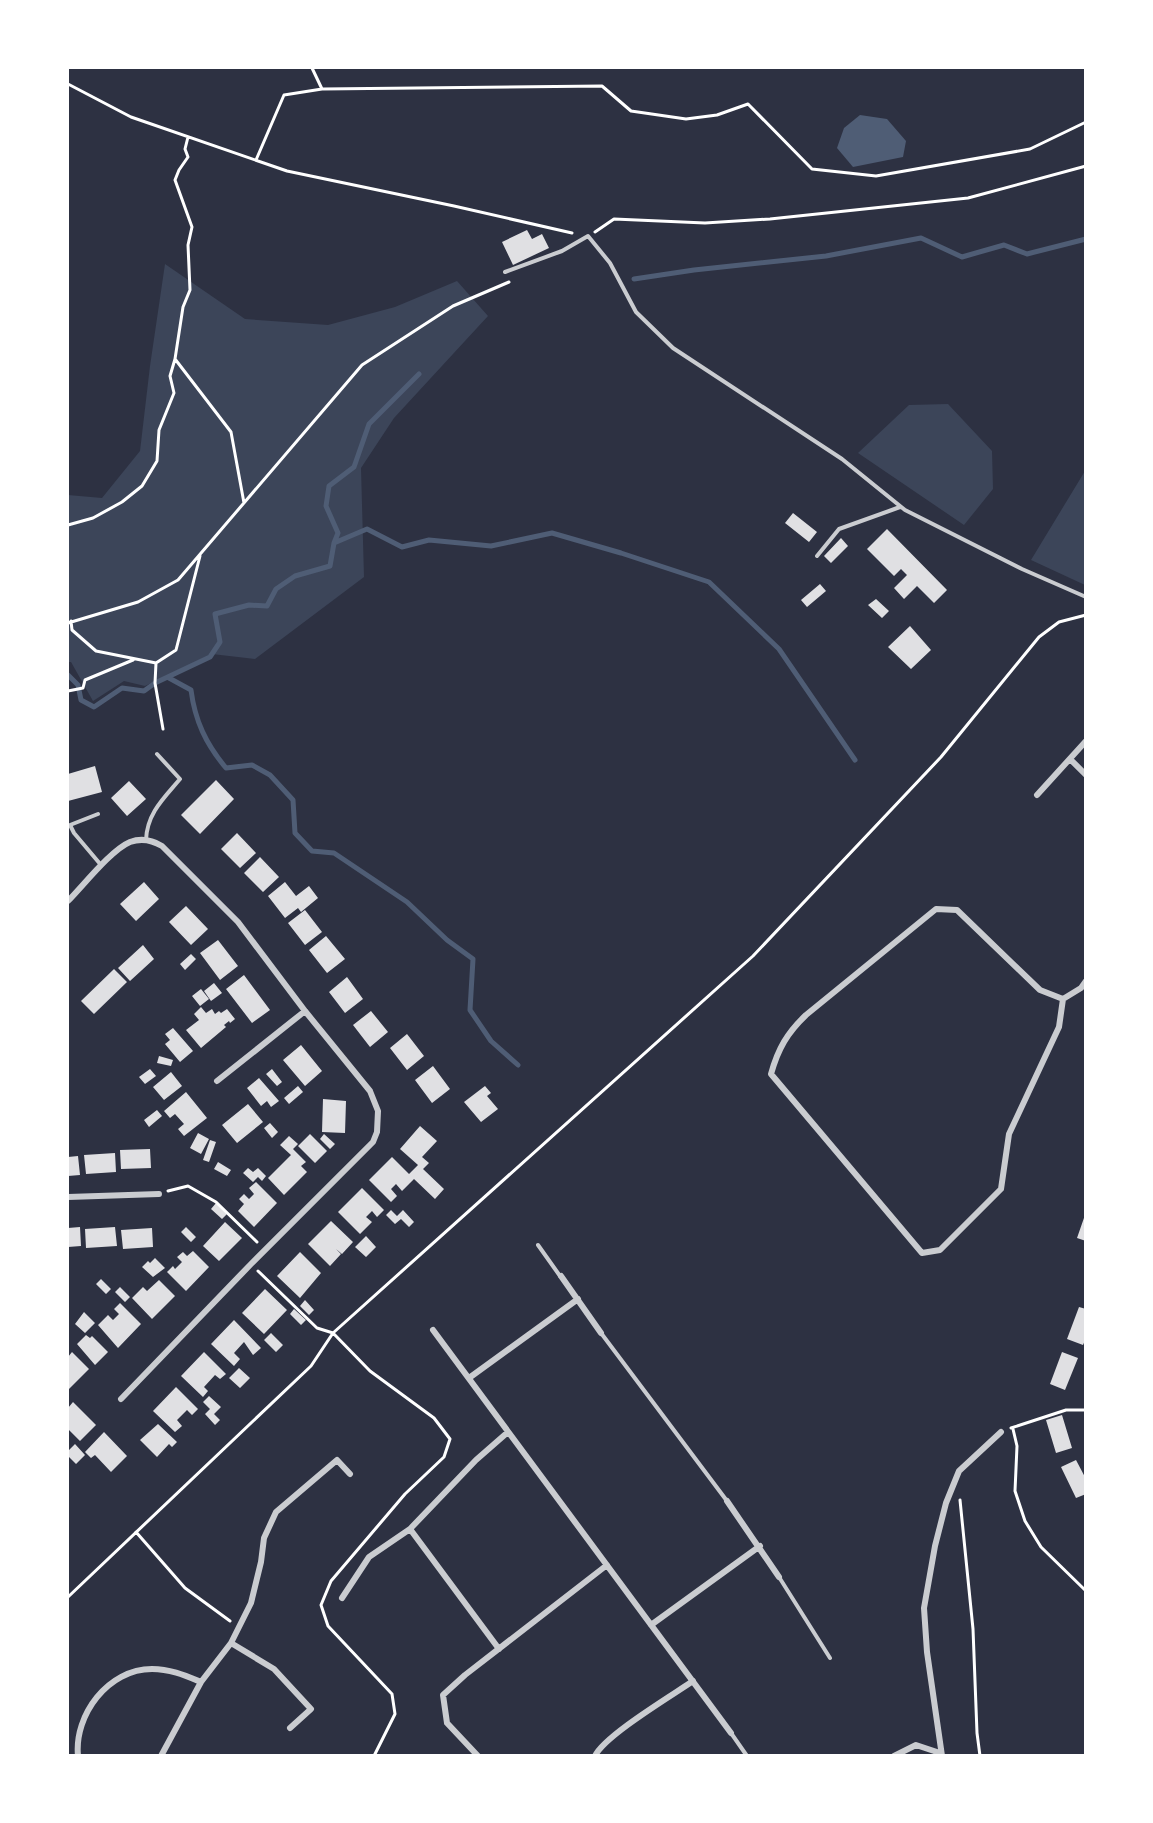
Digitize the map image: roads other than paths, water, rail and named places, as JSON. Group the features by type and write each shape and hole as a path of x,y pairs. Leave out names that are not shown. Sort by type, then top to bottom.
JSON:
{"street":[{"path":"1037,795 1086,741"},
{"path":"1070,759 1086,775"},
{"path":"68,901 123,847 138,840 146,840 162,846 238,922 305,1011 370,1091 375,1100 378,1122 373,1142 250,1264 121,1399"},
{"path":"936,909 957,910 1040,990 1063,999 1059,1027 1009,1134 1001,1189 940,1250 922,1253 771,1074 775,1059 789,1032 806,1015 936,909"},
{"path":"1063,999 1082,988 1086,981"},
{"path":"217,1081 305,1011"},
{"path":"68,1197 159,1194"},
{"path":"561,1276 601,1333"},
{"path":"469,1378 578,1299"},
{"path":"433,1330 731,1733"},
{"path":"342,1598 369,1557 410,1529 476,1460 508,1432"},
{"path":"894,1755 916,1745 941,1754 924,1608 935,1546 946,1503 959,1471 1001,1432"},
{"path":"161,1755 201,1682 231,1643 251,1603 264,1538 276,1512 338,1460 350,1474"},
{"path":"727,1501 760,1546 779,1577"},
{"path":"410,1529 499,1649"},
{"path":"651,1625 760,1546"},
{"path":"478,1755 447,1723 443,1695 607,1565"},
{"path":"231,1643 274,1669 311,1709 290,1728"},
{"path":"78,1755 77,1745 90,1704 104,1689 124,1676 149,1669 173,1671 201,1682"},
{"path":"595,1755 598,1749 615,1735 693,1681"}],"lane":[{"path":"505,272 562,251 588,236 610,263 636,312 673,348 842,459 901,507 1022,569 1086,597"},
{"path":"817,556 839,529 901,507"},
{"path":"146,840 148,822 152,813 180,779 157,754"},
{"path":"98,814 70,825 102,866"},
{"path":"538,1245 561,1276"},
{"path":"601,1333 727,1501"},
{"path":"779,1577 830,1658"},
{"path":"731,1733 747,1755"}],"waterway":[{"path":"634,279 826,256 921,238 962,257 1004,245 1027,254 1086,239"},
{"path":"334,543 338,533 326,506 329,486 354,467 369,424 419,374"},
{"path":"68,675 78,685 81,700 94,707 122,688 144,691 155,683 210,657 220,642 215,614 249,605 267,606 276,589 295,576 330,566 334,543 367,529 402,547 429,540 491,546 552,533 709,582 779,649 855,760"},
{"path":"169,678 191,690 202,732 226,768 252,765 270,775 293,800 295,833 312,851 334,853 407,902 447,940 473,959 470,1010 491,1041 518,1065"}]}
